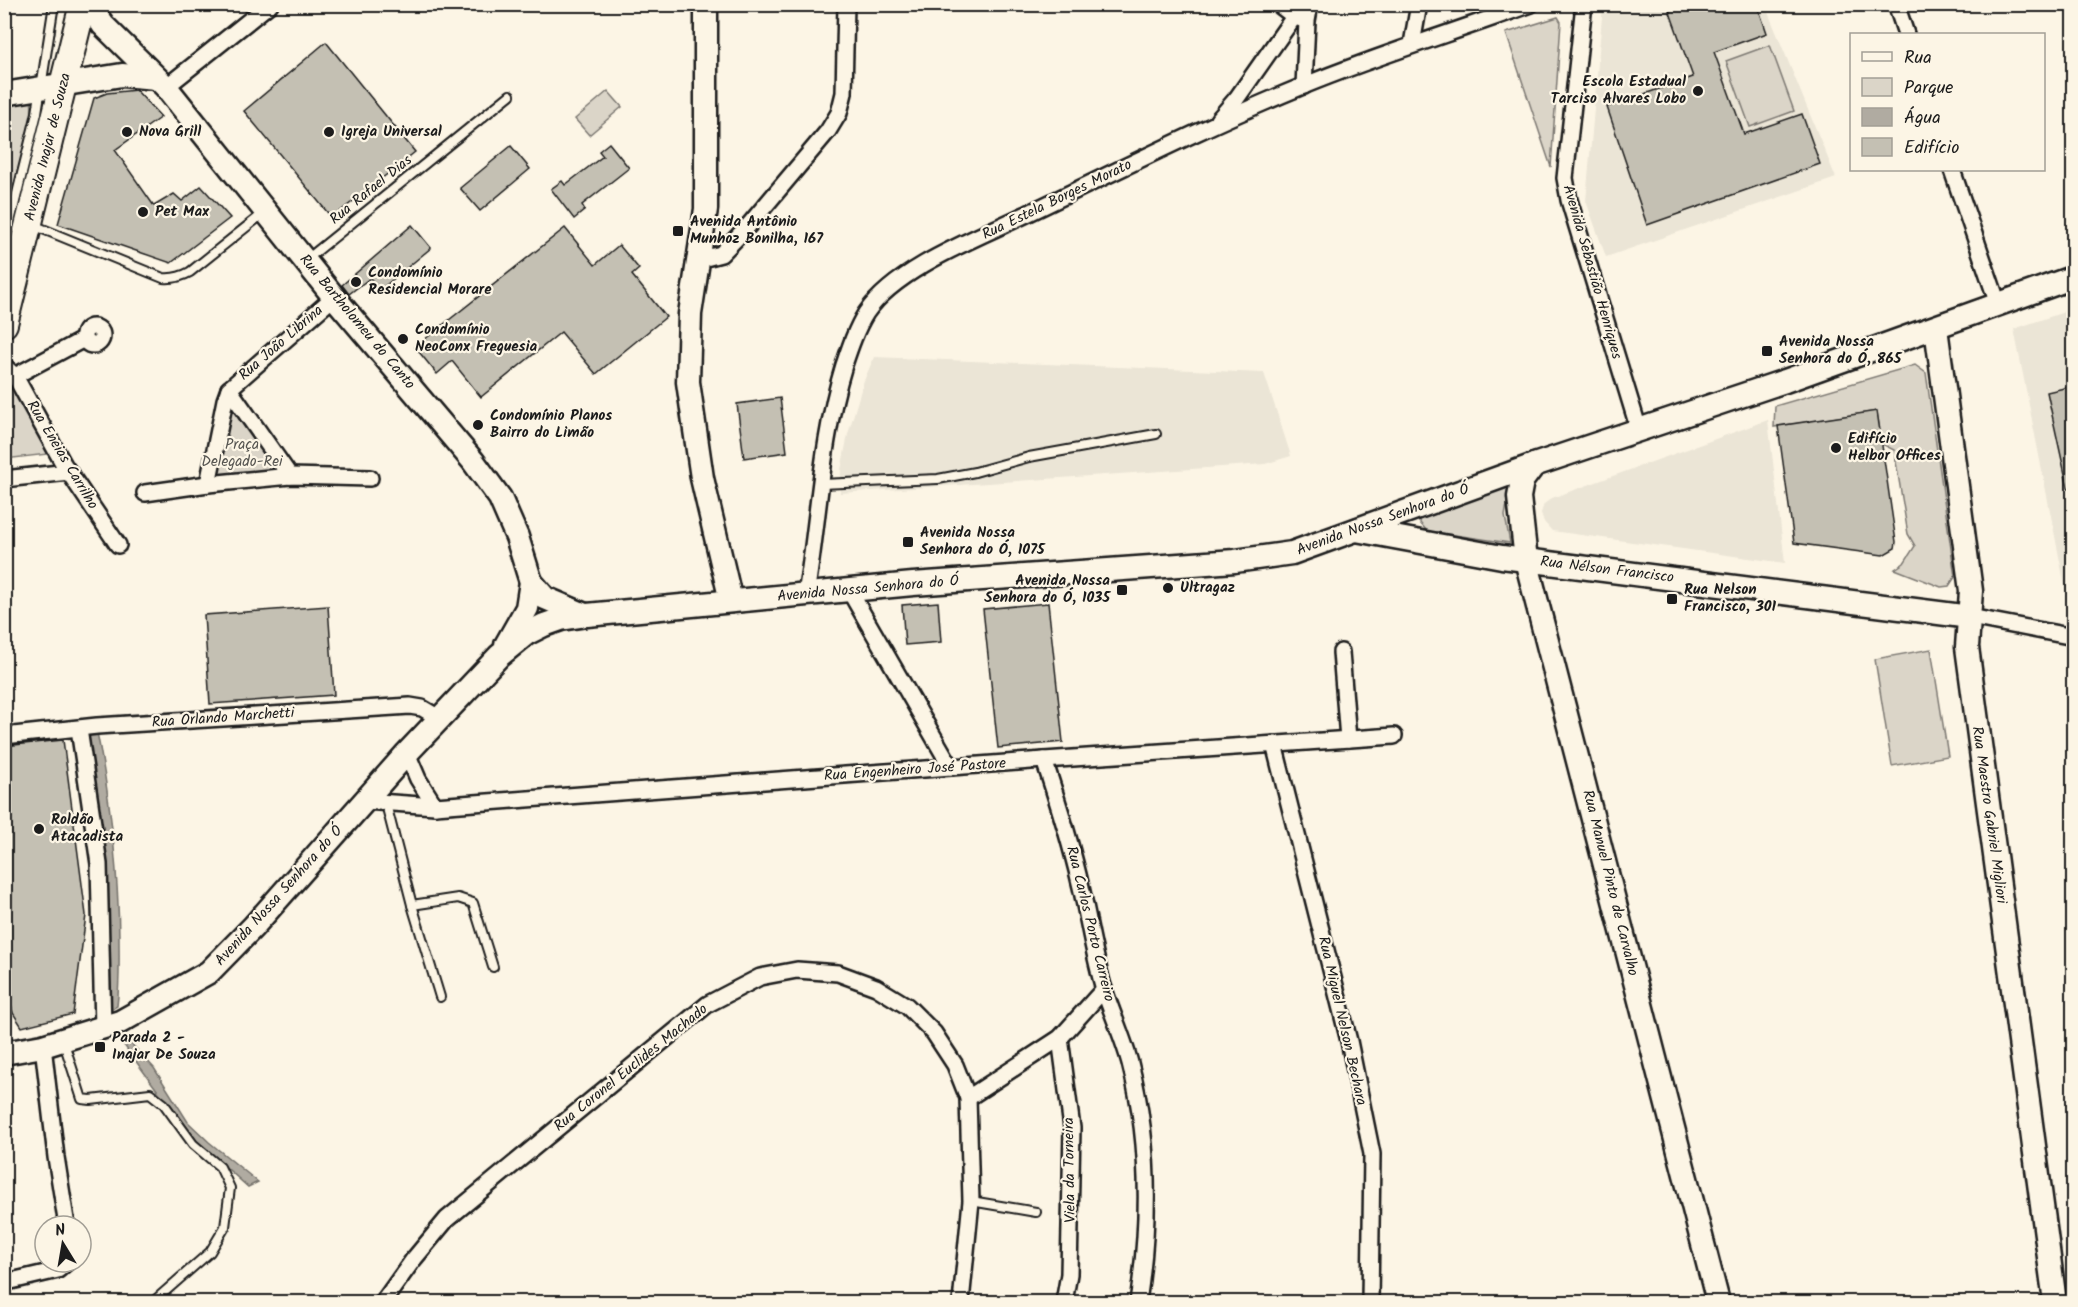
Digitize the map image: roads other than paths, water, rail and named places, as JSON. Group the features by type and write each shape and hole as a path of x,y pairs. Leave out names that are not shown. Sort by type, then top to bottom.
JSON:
{"main road":[{"name":"Avenida Inajar de Souza","path":"4,324 29,223 53,86 83,4"},
{"name":"Rua Bartholomeu do Canto","path":"89,4 103,25 161,82 334,297 473,461 500,498 517,537 531,582"},
{"path":"706,4 706,209 690,314 688,382 702,478 731,601"},
{"path":"4,94 122,75 161,82"},
{"name":"Avenida Nossa Senhora do Ó","path":"4,1053 53,1043 120,1022 209,972 375,803 407,753 439,718 499,656 526,634 544,625 561,619 587,615 731,601 996,578 1235,561 1292,553 1534,465 1936,328 2073,278"},
{"name":"Rua Maestro Gabriel Migliori","path":"1936,328 1971,591 1967,647 2055,1302"},
{"name":"Rua Manuel Pinto de Carvalho","path":"1534,465 1522,481 1519,497 1526,560 1718,1302"},
{"name":"Rua Nélson Francisco","path":"1355,530 1526,560 1970,616"},
{"name":"Avenida Nossa Senhora do Ó","path":"531,582 545,598 587,615"},
{"name":"Avenida Nossa Senhora do Ó","path":"499,656 527,608 531,582"}],"street":[{"path":"161,82 270,4"},
{"path":"698,260 721,254 749,225 828,130 839,113 844,93 846,4"},
{"path":"1278,4 1302,14"},
{"path":"1215,123 1310,4"},
{"path":"1412,44 1419,4"},
{"name":"Rua Estela Borges Morato","path":"806,594 819,484 839,382 852,340 867,312 893,283 939,257 1215,123 1412,44 1531,4"},
{"name":"Avenida Sebastião Henriques","path":"1584,4 1565,178 1569,200 1639,430"},
{"path":"1896,4 1906,33"},
{"path":"1302,14 1304,86"},
{"path":"1952,171 1998,304"},
{"name":"Rua João Librina","path":"208,484 229,389 334,297"},
{"path":"10,371 84,339"},
{"name":"Rua Eneias Carrilho","path":"10,371 66,469 118,545"},
{"name":"Rua João Librina","path":"229,389 290,476"},
{"path":"4,479 66,469"},
{"path":"145,493 290,476 370,478"},
{"path":"849,590 951,767"},
{"name":"Rua Nélson Francisco","path":"1970,616 2073,637"},
{"path":"1341,652 1348,739"},
{"name":"Rua Orlando Marchetti","path":"4,736 410,706 422,708 439,718"},
{"path":"79,729 99,864 103,1028"},
{"name":"Rua Engenheiro José Pastore","path":"375,803 435,806 1394,736"},
{"name":"Rua Miguel Nelson Bechara","path":"1274,744 1349,1041 1372,1154 1370,1302"},
{"path":"407,753 418,779 435,806"},
{"name":"Rua Carlos Porto Carreiro","path":"1044,760 1080,883 1104,989 1120,1029 1137,1096 1143,1132 1146,1214 1144,1267 1138,1302"},
{"name":"Rua Coronel Euclides Machado","path":"383,1302 413,1260 447,1220 708,1004 760,976 797,970 838,973 876,987 907,1006 934,1033 955,1065 968,1098 970,1201 963,1302"},
{"path":"968,1098 1059,1038 1104,989"},
{"name":"Viela da Torneira","path":"1059,1038 1072,1128 1070,1274 1064,1302"},
{"path":"53,1043 56,1157 65,1214"},
{"path":"7,1282 41,1274"}],"lane":[{"path":"4,246 53,86 54,4"},
{"name":"Rua Rafael Dias","path":"305,261 510,95"},
{"path":"29,223 163,278 170,278 190,272 265,212"},
{"path":"819,484 938,479 975,472 1029,456 1156,435"},
{"path":"375,803 412,905 440,997"},
{"path":"412,905 458,898 473,903 493,967"},
{"path":"53,1043 82,1099 150,1093 164,1104 194,1144 220,1167 230,1188 225,1227 210,1252 153,1302"},
{"path":"970,1201 1036,1212"}],"water":[{"path":"96,727 105,779 117,884 118,997 117,1006 108,1011 85,729"},
{"path":"124,1036 154,1068 188,1122 258,1182 248,1187 191,1136 118,1037"}],"place":[{"name":"Escola Estadual Tarciso Alvares Lobo","path":"1698,91"},
{"name":"Nova Grill","path":"127,132"},
{"name":"Igreja Universal","path":"329,132"},
{"name":"Pet Max","path":"143,212"},
{"name":"Avenida Antônio Munhoz Bonilha, 167","path":"678,231"},
{"name":"Condomínio Residencial Morare","path":"356,282"},
{"name":"Condomínio NeoConx Freguesia","path":"403,339"},
{"name":"Avenida Nossa Senhora do Ó, 865","path":"1767,351"},
{"name":"Condomínio Planos Bairro do Limão","path":"478,425"},
{"name":"Edifício Helbor Offices","path":"1836,448"},
{"name":"Avenida Nossa Senhora do Ó, 1075","path":"908,542"},
{"name":"Ultragaz","path":"1168,588"},
{"name":"Avenida Nossa Senhora do Ó, 1035","path":"1122,590"},
{"name":"Rua Nelson Francisco, 301","path":"1672,599"},
{"name":"Roldão Atacadista","path":"39,829"},
{"name":"Parada 2 - Inajar De Souza","path":"100,1047"}],"park label":[{"name":"Praça Delegado-Rei","path":"242,454"}]}
